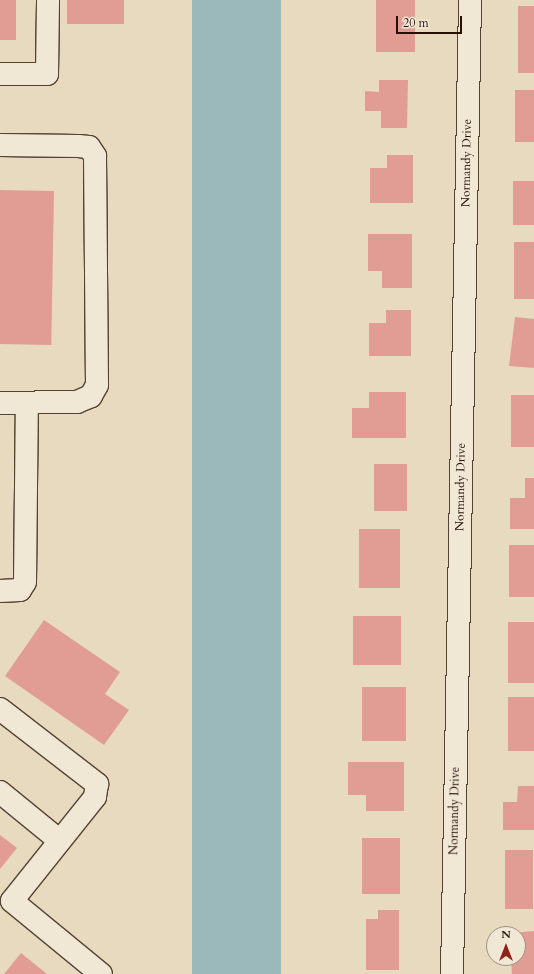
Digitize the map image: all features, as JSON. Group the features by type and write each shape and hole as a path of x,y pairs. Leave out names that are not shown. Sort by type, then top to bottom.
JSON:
{"street":[{"path":"0,74 47,74 48,0"},
{"name":"Normandy Drive","path":"452,974 470,0"},
{"path":"0,145 89,147 94,156 97,385 91,396 77,402 0,403"},
{"path":"0,591 20,590 25,582 27,403"},
{"path":"0,709 97,784 95,798 6,908 101,974"},
{"path":"0,792 60,841"}],"water":[{"path":"192,0 281,0 281,974 192,974"}],"building":[{"path":"0,0 16,0 16,40 0,40"},
{"path":"67,0 124,0 124,24 67,24"},
{"path":"376,0 415,0 415,52 376,52"},
{"path":"518,6 534,6 534,73 518,73"},
{"path":"379,80 408,80 407,128 381,128 381,111 365,111 365,91 379,92"},
{"path":"515,90 534,90 534,142 515,142"},
{"path":"387,155 413,155 413,203 370,203 370,168 387,168"},
{"path":"513,181 534,181 534,225 513,225"},
{"path":"0,190 54,191 51,345 0,344"},
{"path":"368,234 412,234 412,288 382,288 382,271 368,271"},
{"path":"514,242 534,242 534,299 514,299"},
{"path":"386,310 411,310 411,356 369,356 369,323 386,323"},
{"path":"515,317 534,319 534,368 509,366"},
{"path":"369,392 406,392 406,438 352,438 352,408 369,408"},
{"path":"511,395 534,395 534,447 511,447"},
{"path":"374,464 407,464 407,511 374,511"},
{"path":"525,478 534,478 534,529 510,529 510,498 525,498"},
{"path":"359,529 400,529 400,588 359,588"},
{"path":"509,545 534,545 534,597 509,597"},
{"path":"353,616 401,616 401,665 353,665"},
{"path":"44,620 120,672 105,694 129,710 104,745 5,676"},
{"path":"508,622 534,622 534,683 508,683"},
{"path":"362,687 406,687 406,741 362,741"},
{"path":"508,697 534,697 534,751 508,751"},
{"path":"348,762 404,762 404,811 366,811 366,795 348,795"},
{"path":"518,786 534,786 534,830 503,830 503,802 517,802"},
{"path":"0,835 17,848 0,869"},
{"path":"362,838 400,838 400,894 362,894"},
{"path":"505,850 533,850 533,909 505,909"},
{"path":"378,910 399,910 399,970 366,970 366,919 378,919"},
{"path":"534,931 534,974 512,974 512,966 526,966 526,932"},
{"path":"21,953 47,974 4,974"}]}
